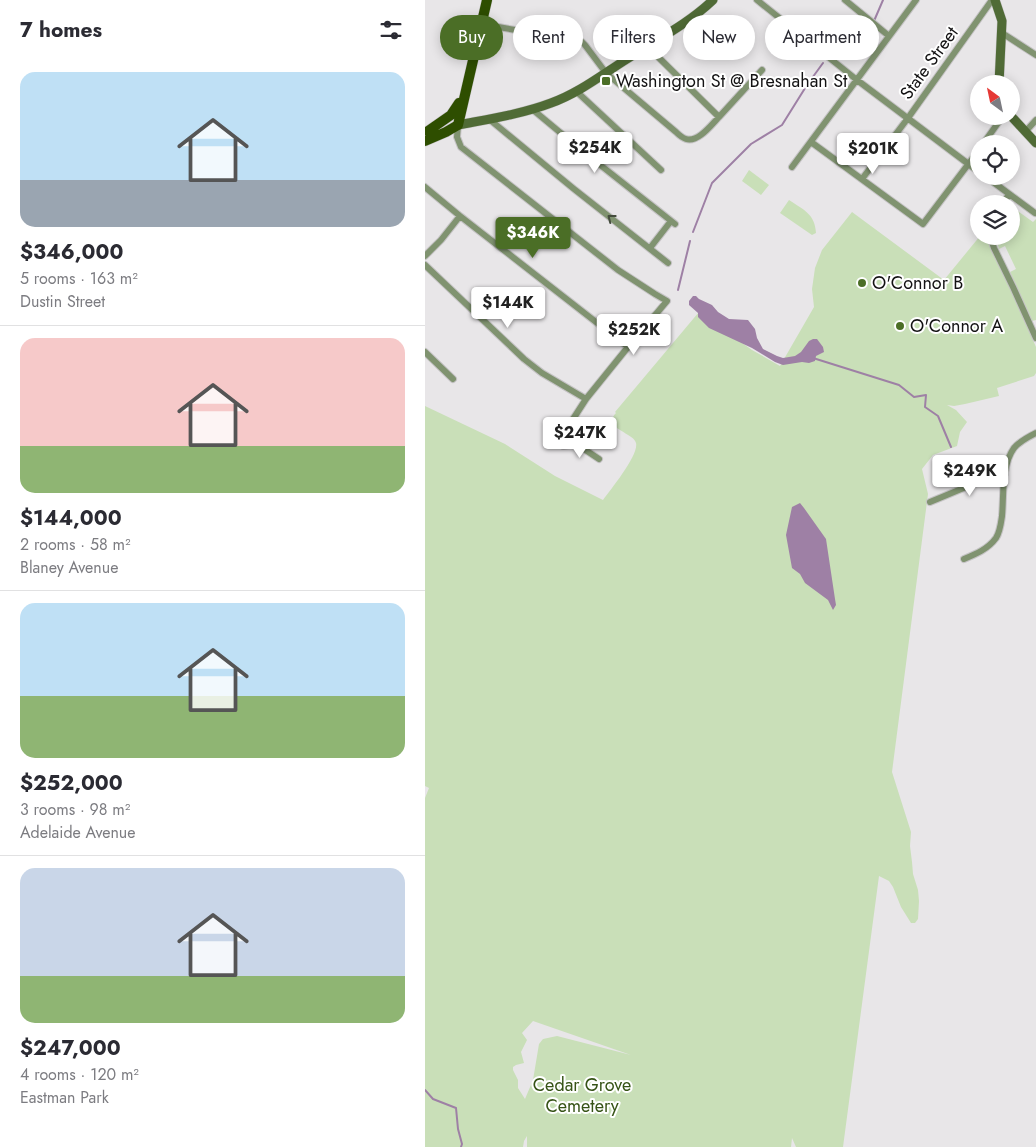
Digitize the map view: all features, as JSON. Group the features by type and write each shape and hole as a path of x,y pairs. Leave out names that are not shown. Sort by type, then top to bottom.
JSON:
{"main road":[{"path":"483,15 487,0"},
{"path":"673,29 713,0"},
{"path":"994,0 1001,14 1000,75"},
{"path":"458,125 473,60"},
{"path":"426,135 448,124 458,125 489,119 532,109 561,99 626,60"},
{"path":"426,135 454,112 466,91"},
{"path":"1019,125 1036,143"}],"street":[{"path":"757,0 857,80 969,164 923,224 811,142"},
{"path":"845,0 889,36"},
{"path":"792,167 916,0"},
{"name":"State Street","path":"862,179 994,0"},
{"path":"503,28 582,42 606,73 676,132 691,140 704,132 762,70"},
{"path":"1002,33 1036,55"},
{"path":"661,60 719,117"},
{"path":"575,91 661,170"},
{"path":"532,109 673,222 650,248"},
{"path":"489,119 668,263"},
{"path":"1025,132 1036,120"},
{"path":"458,125 457,137 461,147 618,270 667,301 586,399 565,430 558,435 558,442 563,446 570,445 572,441 572,435 569,431 565,430"},
{"path":"997,185 1035,213"},
{"path":"425,188 628,347"},
{"path":"425,256 441,240 460,216"},
{"path":"993,245 1036,338"},
{"path":"425,265 524,359 586,399"},
{"path":"425,352 453,378"},
{"path":"964,559 990,545 997,535 1001,519 1005,474 1010,457 1014,448 1036,433"},
{"path":"572,441 599,459"},
{"path":"930,502 991,477 1005,474"}],"green space":[{"path":"749,170 769,185 761,195 742,181"},
{"path":"789,200 808,213 813,221 816,233 812,235 780,213"},
{"name":"Cedar Grove Cemetery","path":"852,212 944,280 973,245 992,245 1036,347 1036,373 1034,376 997,388 999,396 954,406 947,405 956,410 967,422 960,432 957,446 933,455 922,469 928,494 892,772 911,832 910,846 913,874 919,901 918,919 915,923 911,923 889,881 879,876 843,1147 796,1147 792,1138 791,1147 527,1147 527,1136 523,1147 425,1147 425,798 429,788 425,786 425,406 505,444 555,476 603,500 624,472 636,448 634,439 613,423 612,418 615,412 699,312 752,350 780,366 814,307 812,289 815,268 822,250","holes":["533,1021 631,1055 557,1036 543,1039 539,1044 533,1080 525,1099 518,1088 518,1080 513,1067 524,1063 521,1052 527,1040 522,1033"]},
{"path":"1020,213 1033,222 1036,219 1036,320 1032,321 1010,272 1016,269 1005,246 999,249 998,245 1020,245"}],"shaded area":[{"path":"693,296 712,305 718,312 729,319 748,320 755,329 763,349 777,356 783,358 795,356 813,339 817,339 824,352 816,356 815,361 809,363 802,362 783,365 775,362 752,348 709,328 698,317 698,313 689,305 689,301"},
{"path":"800,503 826,539 836,605 833,610 828,600 805,583 800,574 792,568 786,535 792,507"}],"waterway":[{"path":"877,15 883,0"},
{"path":"693,232 712,183 751,144 782,125 823,63"},
{"path":"678,290 690,241"},
{"path":"813,358 899,385 914,397 926,395 925,407 938,416 951,447"},
{"path":"425,1090 433,1099 456,1108 461,1147"}],"place":[{"name":"Washington St @ Bresnahan St","path":"606,81"},
{"name":"O'Connor B","path":"862,283"},
{"name":"O'Connor A","path":"900,326"}]}
